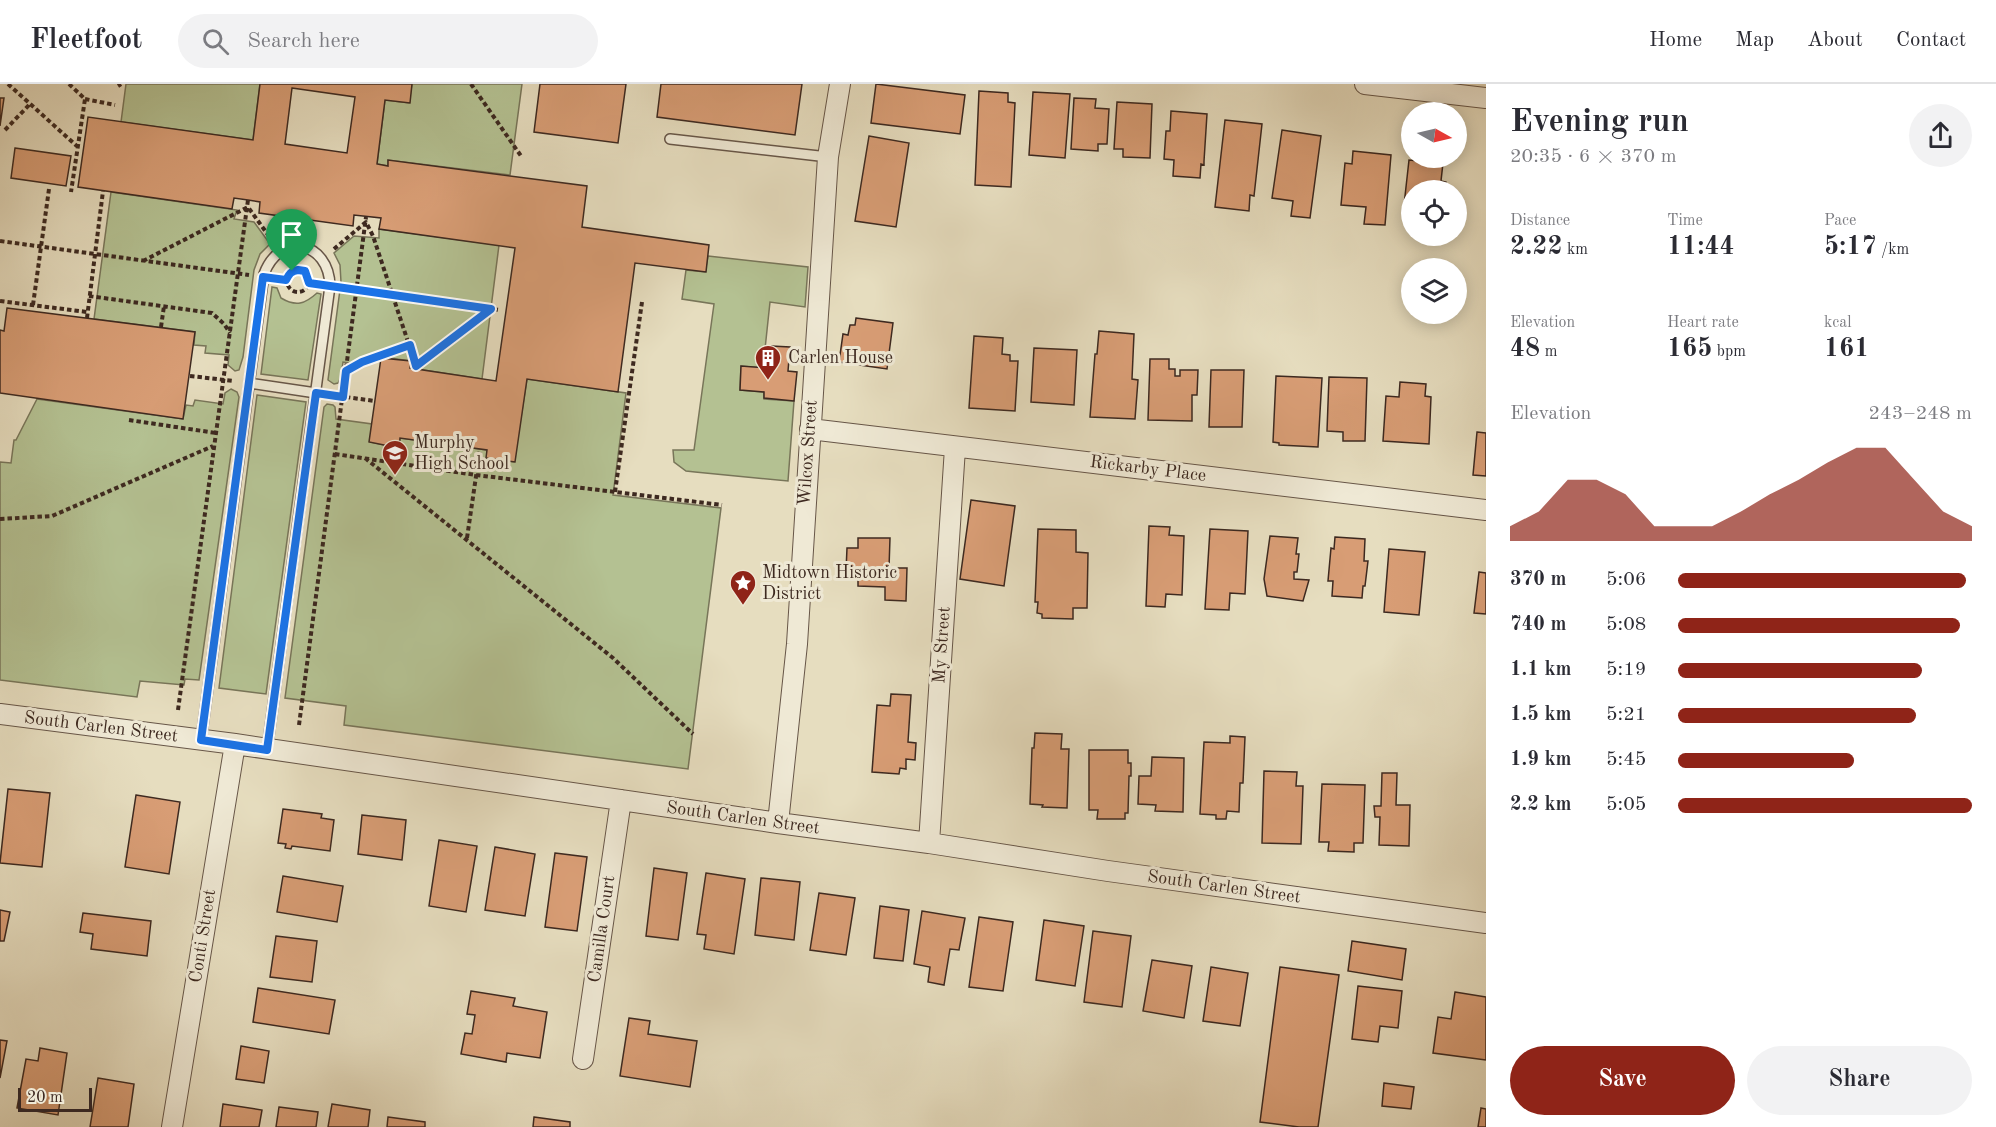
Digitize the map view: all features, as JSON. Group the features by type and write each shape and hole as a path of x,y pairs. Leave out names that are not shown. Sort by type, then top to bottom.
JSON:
{"street":[{"name":"Wilcox Street","path":"778,823 796,644 828,156 840,84"},
{"path":"1365,84 1486,98"},
{"name":"Rickarby Place","path":"810,429 1486,510"},
{"name":"My Street","path":"930,843 955,448"},
{"name":"South Carlen Street","path":"0,714 235,744 930,843 1108,871 1486,922"},
{"name":"Conti Street","path":"172,1127 235,744"},
{"name":"Camilla Court","path":"583,1059 621,800"}],"lane":[{"path":"670,139 828,156"},
{"path":"201,740 263,277 268,264 275,255 285,249 308,248 326,263 330,274 330,286 267,750"},
{"path":"249,383 316,393"}],"path":[{"path":"8,84 78,147"},
{"path":"69,84 85,99 115,105"},
{"path":"471,84 521,156"},
{"path":"71,192 85,99"},
{"path":"5,130 30,104"},
{"path":"33,305 49,189"},
{"path":"87,318 103,191"},
{"path":"177,710 248,200"},
{"path":"142,261 248,207"},
{"path":"299,725 366,219 374,236 416,368 491,309"},
{"path":"0,241 263,277"},
{"path":"293,270 298,270 305,271 309,283 306,290 294,292 288,287 286,280 288,274 293,270"},
{"path":"309,283 499,310"},
{"path":"89,296 212,313 230,333"},
{"path":"0,301 87,312"},
{"path":"615,492 642,302"},
{"path":"161,327 164,306"},
{"path":"346,371 362,362 410,345"},
{"path":"190,375 249,383"},
{"path":"316,393 375,400"},
{"path":"129,420 216,433"},
{"path":"0,519 52,516 214,446"},
{"path":"467,539 480,449"},
{"path":"335,454 476,475 722,505"},
{"path":"365,458 613,658 693,734"}],"green space":[{"path":"126,84 260,84 253,140 121,122"},
{"path":"412,84 522,84 510,175 388,160 388,166 377,164 385,100 409,103"},
{"path":"111,192 237,210 234,219 254,222 270,244 260,254 254,270 243,357 239,370 235,371 228,365 229,355 205,353 206,346 194,345 195,332 94,319"},
{"path":"379,229 499,245 482,379 410,368 410,361 369,355 350,363 343,362 338,383 334,384 328,380 341,282 340,265 334,253 354,236 379,238"},
{"path":"708,256 808,267 805,307 770,302 763,368 741,366 740,390 764,392 764,399 794,401 788,481 686,471 674,462 673,450 694,450 714,304 682,299 686,270 705,272"},
{"path":"272,287 277,288 281,298 291,303 304,302 317,293 321,294 308,380 261,374"},
{"path":"527,379 626,393 613,495 721,508 688,769 344,725 346,706 285,698 324,407 327,404 335,407 336,419 372,424 370,442 399,448 400,438 487,450 487,458 514,462"},
{"path":"231,389 237,392 239,397 199,680 185,679 184,685 140,681 137,697 0,680 0,462 11,463 14,440 37,399 183,419 186,405 193,406 195,400 223,404 225,393"},
{"path":"257,395 306,402 266,694 219,688"}],"building":[{"path":"260,84 412,84 410,103 385,100 377,164 388,166 388,160 587,186 582,227 709,245 706,272 635,263 618,392 527,379 515,462 486,458 487,450 400,438 399,448 369,442 381,358 411,361 410,368 496,381 515,248 379,229 381,218 354,215 353,226 259,213 260,202 234,198 232,209 78,187 88,117 253,140","holes":["292,88 355,97 347,153 285,144"]},
{"path":"540,84 626,84 618,143 534,132"},
{"path":"661,84 802,84 795,135 657,117"},
{"path":"876,84 965,95 960,134 871,123"},
{"path":"979,91 1008,93 1008,102 1015,103 1011,187 975,185"},
{"path":"1033,92 1070,94 1065,158 1029,155"},
{"path":"0,98 4,98 0,126"},
{"path":"1074,98 1096,99 1095,108 1109,109 1107,144 1098,144 1098,151 1071,149"},
{"path":"1117,102 1152,104 1150,158 1123,157 1123,149 1114,149"},
{"path":"1171,111 1207,114 1204,165 1201,164 1200,178 1173,176 1174,160 1164,159 1166,131 1170,131"},
{"path":"1225,120 1262,124 1254,196 1250,195 1249,211 1215,207"},
{"path":"1282,130 1321,136 1310,218 1291,216 1293,201 1272,198"},
{"path":"869,136 909,143 896,227 855,221"},
{"path":"15,148 71,156 66,186 11,178"},
{"path":"1353,151 1391,155 1385,225 1364,224 1366,207 1341,205 1345,163 1352,164"},
{"path":"1408,168 1442,168 1441,180 1407,180"},
{"path":"7,308 195,332 183,419 0,393 0,330 4,331"},
{"path":"856,318 893,323 887,369 839,362 843,334 848,335 850,325 855,325"},
{"path":"1099,331 1134,334 1132,379 1138,380 1135,419 1090,417"},
{"path":"974,336 1003,338 1002,354 1010,355 1010,361 1018,361 1015,411 969,408"},
{"name":"Carlen House","path":"771,346 790,347 788,371 797,372 794,401 764,398 764,392 740,390 741,366 769,368"},
{"path":"1034,348 1077,350 1074,405 1031,402"},
{"path":"1150,359 1169,359 1169,369 1175,369 1175,376 1180,376 1180,370 1198,370 1197,395 1192,395 1192,421 1148,420"},
{"path":"1211,370 1244,370 1242,427 1209,427"},
{"path":"1276,376 1322,378 1318,447 1279,445 1273,442"},
{"path":"1329,377 1367,378 1365,441 1343,441 1343,432 1327,431"},
{"path":"1400,382 1426,384 1425,396 1431,397 1429,444 1383,441 1386,396 1399,397"},
{"path":"1477,432 1486,433 1486,476 1473,475"},
{"path":"971,500 1015,506 1004,586 960,579"},
{"path":"1149,526 1170,527 1169,535 1184,536 1182,595 1166,594 1165,607 1146,606"},
{"path":"1038,529 1076,530 1076,552 1088,553 1087,608 1073,608 1073,619 1042,618 1042,614 1037,613 1038,602 1035,602"},
{"path":"1210,529 1248,531 1245,594 1230,593 1229,610 1205,609"},
{"path":"1270,536 1298,538 1296,554 1299,554 1294,579 1309,580 1303,601 1267,596 1264,579"},
{"path":"1335,537 1365,539 1364,561 1368,561 1362,598 1332,596 1333,581 1328,581 1331,548 1334,549"},
{"path":"858,538 890,538 889,568 907,568 906,601 885,600 885,587 858,586 858,571 846,571 847,548 858,548"},
{"path":"1389,549 1425,552 1419,615 1384,612"},
{"path":"1479,572 1486,573 1486,614 1474,613"},
{"path":"891,694 911,695 908,742 916,743 915,760 906,759 906,769 900,768 899,774 872,772 877,705 890,706"},
{"path":"1035,733 1062,734 1061,749 1069,749 1067,808 1030,804 1032,748 1034,748"},
{"path":"1230,736 1245,737 1239,812 1227,811 1226,819 1216,819 1216,815 1200,814 1204,742 1230,743"},
{"path":"1089,750 1128,750 1131,776 1129,776 1128,813 1125,813 1125,819 1097,819 1098,810 1089,810"},
{"path":"1152,757 1184,758 1183,812 1155,811 1156,805 1138,804 1139,776 1151,776"},
{"path":"1264,771 1297,772 1296,786 1303,786 1301,844 1262,843"},
{"path":"1382,773 1397,773 1396,805 1410,805 1409,846 1379,845 1380,817 1375,817 1374,806 1381,806"},
{"path":"1322,784 1365,785 1363,843 1354,843 1354,852 1328,851 1329,842 1319,842"},
{"path":"8,789 50,793 42,867 0,863"},
{"path":"136,795 180,802 169,874 125,867"},
{"path":"283,809 322,814 321,818 334,820 330,851 292,846 291,849 285,848 286,844 278,843"},
{"path":"362,815 406,820 402,860 358,854"},
{"path":"439,840 477,846 466,912 429,906"},
{"path":"495,847 535,854 525,916 485,910"},
{"path":"555,853 587,857 577,931 545,927"},
{"path":"654,868 687,873 678,940 646,936"},
{"path":"706,873 745,879 734,954 704,949 706,935 697,934"},
{"path":"283,876 343,886 337,922 277,912"},
{"path":"761,878 800,882 794,940 755,935"},
{"path":"819,893 855,898 846,955 810,950"},
{"path":"880,906 909,910 903,961 874,958"},
{"path":"0,910 10,912 4,941 0,941"},
{"path":"922,911 965,918 959,950 950,949 944,985 928,982 930,967 914,964"},
{"path":"83,913 151,921 147,956 91,949 93,934 80,932"},
{"path":"979,917 1013,922 1003,991 969,987"},
{"path":"1044,920 1084,926 1075,986 1036,980"},
{"path":"1093,931 1131,936 1122,1007 1084,1002"},
{"path":"276,936 317,941 312,982 270,977"},
{"path":"1352,941 1406,949 1402,980 1348,971"},
{"path":"1152,960 1192,966 1184,1018 1143,1011"},
{"path":"1211,967 1248,973 1240,1026 1203,1021"},
{"path":"1280,967 1339,975 1318,1127 1260,1122"},
{"path":"1358,986 1402,991 1398,1028 1380,1026 1378,1042 1352,1039"},
{"path":"258,988 335,1000 329,1034 253,1022"},
{"path":"471,991 515,998 513,1006 547,1012 540,1058 507,1053 506,1062 461,1054 465,1033 472,1034 475,1015 467,1014"},
{"path":"1455,992 1486,997 1486,1060 1433,1053 1438,1017 1451,1019"},
{"path":"629,1018 650,1021 648,1034 697,1041 690,1087 620,1076"},
{"path":"0,1040 7,1041 0,1078"},
{"path":"241,1046 269,1051 264,1083 236,1079"},
{"path":"40,1048 67,1053 58,1115 17,1108 26,1059 38,1061"},
{"path":"98,1078 134,1084 128,1127 90,1127"},
{"path":"1384,1083 1414,1087 1411,1109 1382,1106"},
{"path":"223,1104 262,1110 259,1127 220,1127"},
{"path":"332,1104 370,1110 368,1127 328,1127"},
{"path":"279,1107 318,1112 316,1127 276,1127"},
{"path":"1481,1108 1486,1109 1486,1127 1478,1127"},
{"path":"388,1117 425,1122 425,1127 387,1127"},
{"path":"534,1117 570,1122 570,1127 533,1127"}],"place":[{"name":"Carlen House","path":"768,381"},
{"name":"Murphy High School","path":"395,476"},
{"name":"Midtown Historic District","path":"743,606"}],"route":[{"path":"292,271 305,271 309,283 491,309 416,366 410,345 362,362 346,371 343,397 316,393 267,750 201,740 263,277 286,280 292,271"}]}
